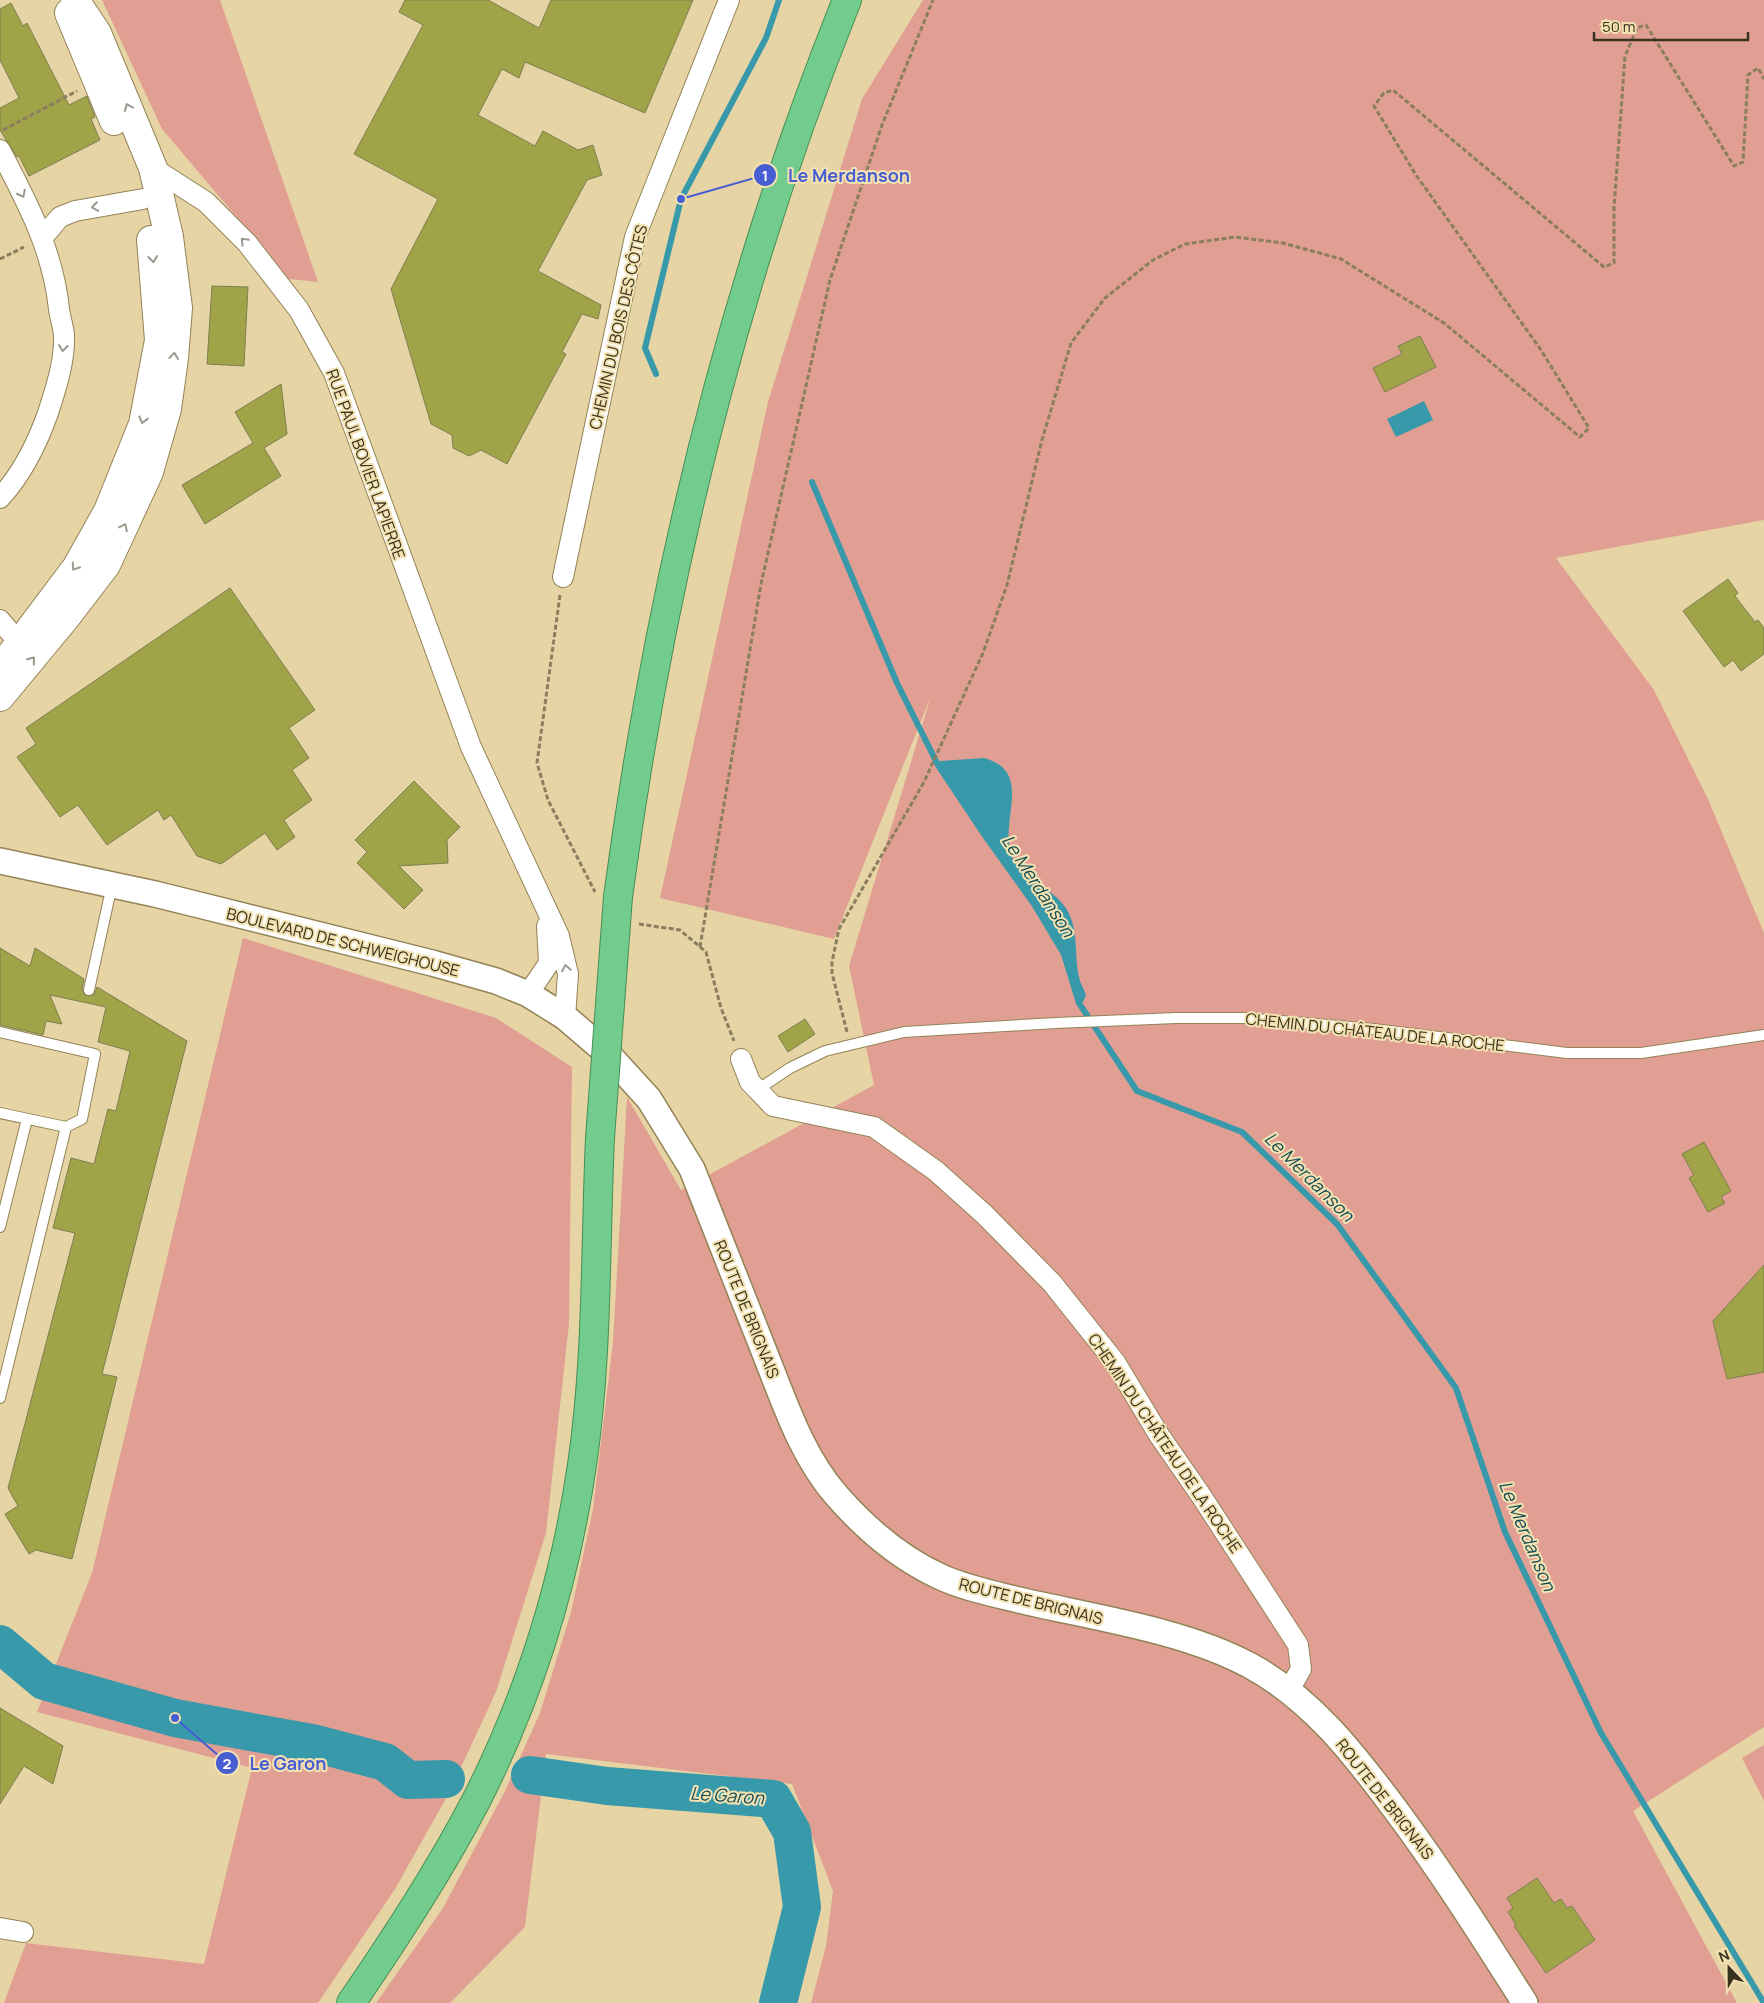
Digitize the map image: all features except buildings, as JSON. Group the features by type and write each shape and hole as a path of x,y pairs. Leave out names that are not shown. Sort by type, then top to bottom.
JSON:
{"highway":[{"path":"351,2003 415,1906 477,1799 509,1729 545,1633 571,1528 588,1419 595,1316 600,1138 618,897 638,754 666,604 721,373 759,245 792,148 847,0"}],"main road":[{"path":"0,697 62,623 106,564 149,472 167,409 178,308 169,237 153,168 64,0"},
{"path":"0,669 76,568 108,511 143,424 158,340 150,229 136,170 104,74 97,33 75,0"}],"street":[{"name":"CHEMIN DU BOIS DES CÔTES","path":"563,577 635,237 729,0"},
{"path":"0,150 43,237 60,299 64,336 59,378 28,461 0,498"},
{"name":"RUE PAUL BOVIER LAPIERRE","path":"153,168 206,202 247,243 299,310 334,373 471,747 560,936 568,974 565,1017"},
{"path":"43,237 60,217 75,211 143,199"},
{"path":"0,620 19,643"},
{"name":"BOULEVARD DE SCHWEIGHOUSE","path":"0,861 112,884 432,963 496,981 528,994 565,1017 607,1052 649,1099"},
{"name":"RUE PAUL BOVIER LAPIERRE","path":"528,994 549,963 549,939 543,900"},
{"name":"CHEMIN DU CHÂTEAU DE LA ROCHE","path":"741,1058 750,1082 773,1106 874,1127 936,1171 986,1215 1052,1283 1115,1362 1159,1435 1200,1494 1298,1645 1301,1668 1289,1690"},
{"name":"ROUTE DE BRIGNAIS","path":"649,1099 692,1169 791,1418 810,1460 836,1495 869,1529 904,1557 942,1578 996,1594 1193,1642 1250,1665 1289,1690 1324,1722 1381,1791 1460,1899 1525,2003"},
{"path":"0,1928 23,1932"}],"lane":[{"path":"89,990 112,884"},
{"name":"CHEMIN DU CHÂTEAU DE LA ROCHE","path":"757,1090 790,1068 825,1051 904,1032 1176,1018 1245,1018 1374,1029 1567,1053 1641,1053 1764,1035"},
{"path":"0,1032 95,1054 82,1119 66,1127 0,1113"},
{"path":"0,1227 27,1119"},
{"path":"0,1398 66,1127"}],"path":[{"path":"700,947 761,584 830,280 882,124 933,0"},
{"path":"850,1045 832,973 832,962 839,929 924,782 983,653 1007,585 1042,440 1071,343 1104,298 1153,260 1186,244 1235,238 1282,243 1341,259 1444,322 1580,437 1589,428 1541,350 1416,175 1374,106 1384,93 1393,90 1604,268 1614,263 1614,208 1625,56 1637,28 1646,25 1734,166 1744,162 1748,75 1758,68 1764,79"},
{"path":"0,131 104,74"},
{"path":"0,259 43,237"}],"shaded area":[{"path":"102,0 220,0 318,282 289,279 162,129"},
{"path":"923,0 1764,0 1764,520 1556,558 1654,690 1708,799 1764,933 1764,1727 1633,1811 1737,2003 811,2003 826,1946 833,1891 792,1784 546,1754 525,1927 450,2003 376,2003 443,1908 505,1791 540,1713 571,1612 593,1509 613,1342 627,1097 681,1190 874,1085 849,966 931,696 834,939 660,898 768,402 862,99"},
{"path":"243,938 496,1018 572,1067 569,1324 546,1533 496,1692 449,1793 395,1889 318,2003 4,2003 26,1943 204,1964 252,1768 37,1712 92,1573"},
{"path":"1764,1745 1764,1801 1742,1758"}],"water":[{"path":"1424,401 1433,420 1396,437 1387,419"},
{"path":"984,758 999,764 1007,773 1011,784 1009,837 1010,850 1014,860 1027,876 1061,902 1071,918 1075,934 1079,977 1086,995 1083,1002 1079,1003 1064,954 1034,904 938,765 940,761"}],"waterway":[{"name":"Le Merdanson","path":"656,374 645,348 681,199 766,38 779,0"},
{"name":"Le Merdanson","path":"812,482 897,683 938,765 1034,904 1064,954 1079,1003 1137,1091 1242,1132 1337,1224 1456,1388 1505,1532 1601,1733 1764,2003"},
{"name":"Le Garon","path":"0,1644 44,1681 175,1718 317,1744 385,1762 408,1780 446,1779"},
{"name":"Le Garon","path":"530,1775 607,1786 773,1799 792,1832 802,1907 778,2003"}],"place":[{"name":"Le Merdanson","path":"681,199"},
{"name":"Le Garon","path":"175,1718"}]}
